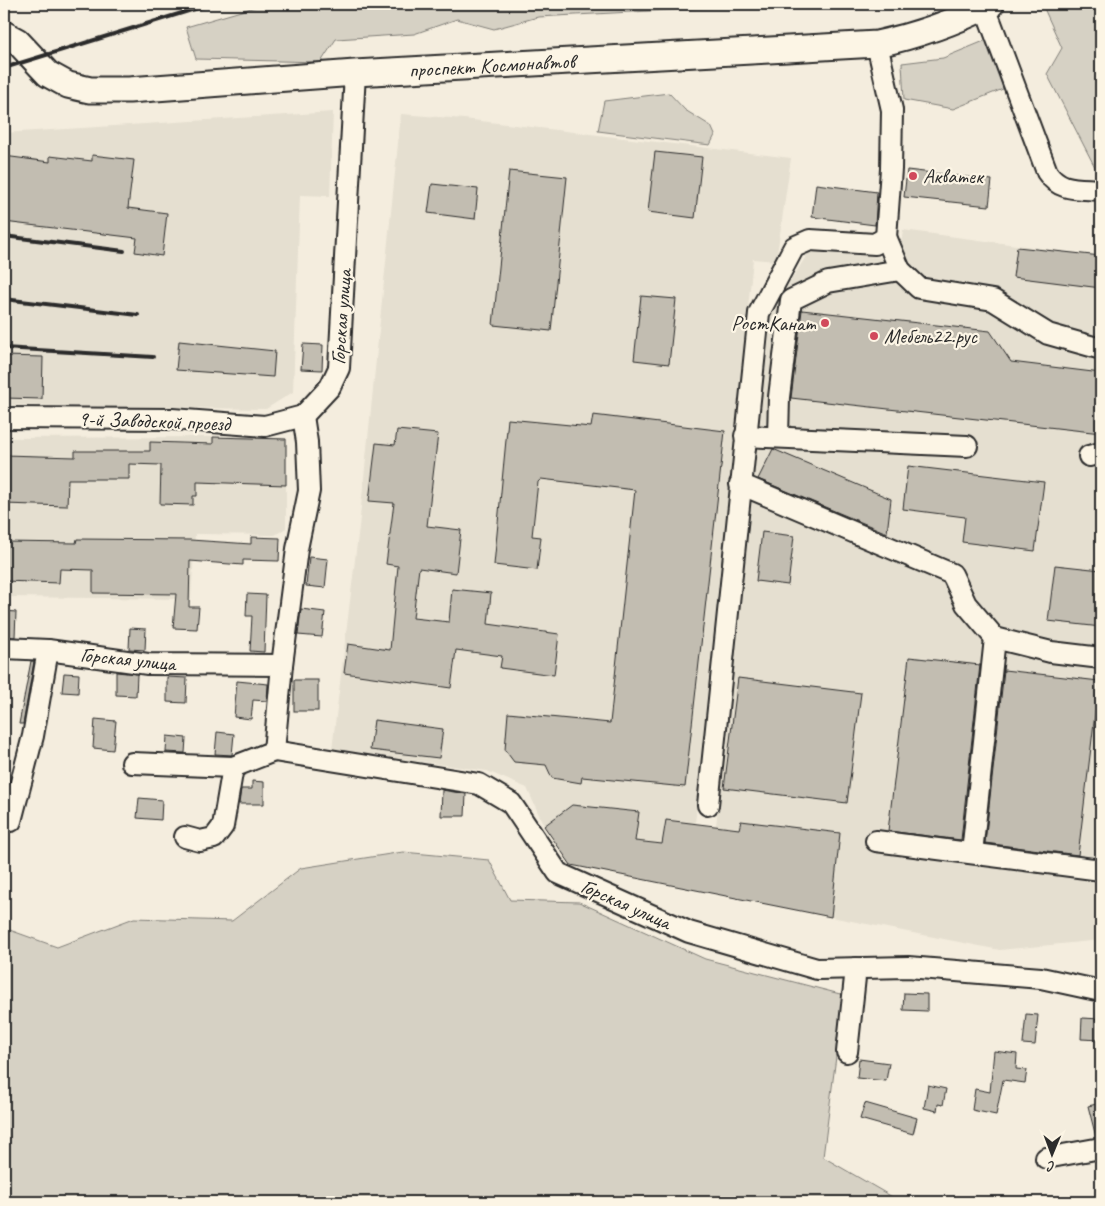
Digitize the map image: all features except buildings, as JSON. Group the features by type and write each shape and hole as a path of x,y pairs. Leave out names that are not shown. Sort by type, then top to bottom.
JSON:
{"main road":[{"name":"проспект Космонавтов","path":"4,34 17,41 48,74 68,85 90,90 130,90 355,73 877,44 923,34 988,5"}],"street":[{"path":"988,5 1047,172 1054,183 1064,187 1101,190"},
{"path":"877,44 892,110 892,169 886,237 900,270 919,288 993,300 1048,334 1101,349"},
{"name":"Горская улица","path":"303,416 330,387 339,368 355,73"},
{"path":"708,804 759,313 794,246 810,240 875,244 886,237"},
{"path":"778,437 779,397 791,300 828,282 900,270"},
{"path":"132,763 233,767 274,751 282,665 297,549 309,491 307,442 303,416"},
{"name":"9-й Заводской проезд","path":"4,418 172,419 265,426 303,416"},
{"path":"745,436 967,446"},
{"path":"740,484 952,574 966,604 995,638 1051,652 1101,658"},
{"path":"972,853 995,638"},
{"name":"Горская улица","path":"4,648 48,650 148,664 282,665"},
{"path":"4,821 10,821 30,746 48,650"},
{"name":"Горская улица","path":"274,751 478,784 511,803 558,873 689,932 817,969 908,967 1042,978 1101,991"},
{"path":"185,837 200,841 214,838 223,826 233,767"},
{"path":"876,841 1101,870"},
{"path":"848,1052 856,968"},
{"path":"1046,1158 1101,1148"}],"shaded area":[{"path":"265,4 781,4 538,17 494,29 457,19 414,34 336,39 321,62 196,59 186,27"},
{"path":"1042,4 1093,4 1101,16 1101,174 1098,173 1047,74 1062,48"},
{"path":"989,39 1003,89 953,109 904,100 902,63 943,58"},
{"path":"669,93 685,110 711,126 715,135 710,145 598,131 604,101"},
{"path":"333,112 330,196 300,195 293,392 266,409 4,405 4,133"},
{"path":"401,114 464,119 791,158 776,261 753,259 695,824 666,821 662,844 635,841 639,812 572,805 544,826 527,788 487,771 332,749 359,527"},
{"path":"903,230 1101,256 1101,940 1000,950 831,917 840,833 741,821 739,829 716,826 770,314 810,250 899,259"},
{"path":"213,437 286,439 286,528 275,535 195,534 191,599 4,597 4,438"},
{"path":"403,852 489,860 510,900 579,902 705,959 844,995 823,1157 901,1202 4,1202 4,928 57,947 134,918 232,921 301,868"}],"railway":[{"path":"4,68 211,4"},
{"path":"4,236 124,251"},
{"path":"4,299 138,315"},
{"path":"4,348 153,357"}],"place":[{"name":"Акватек","path":"913,176"},
{"name":"РостКанат","path":"825,323"},
{"name":"Мебель22.рус","path":"874,336"}]}
